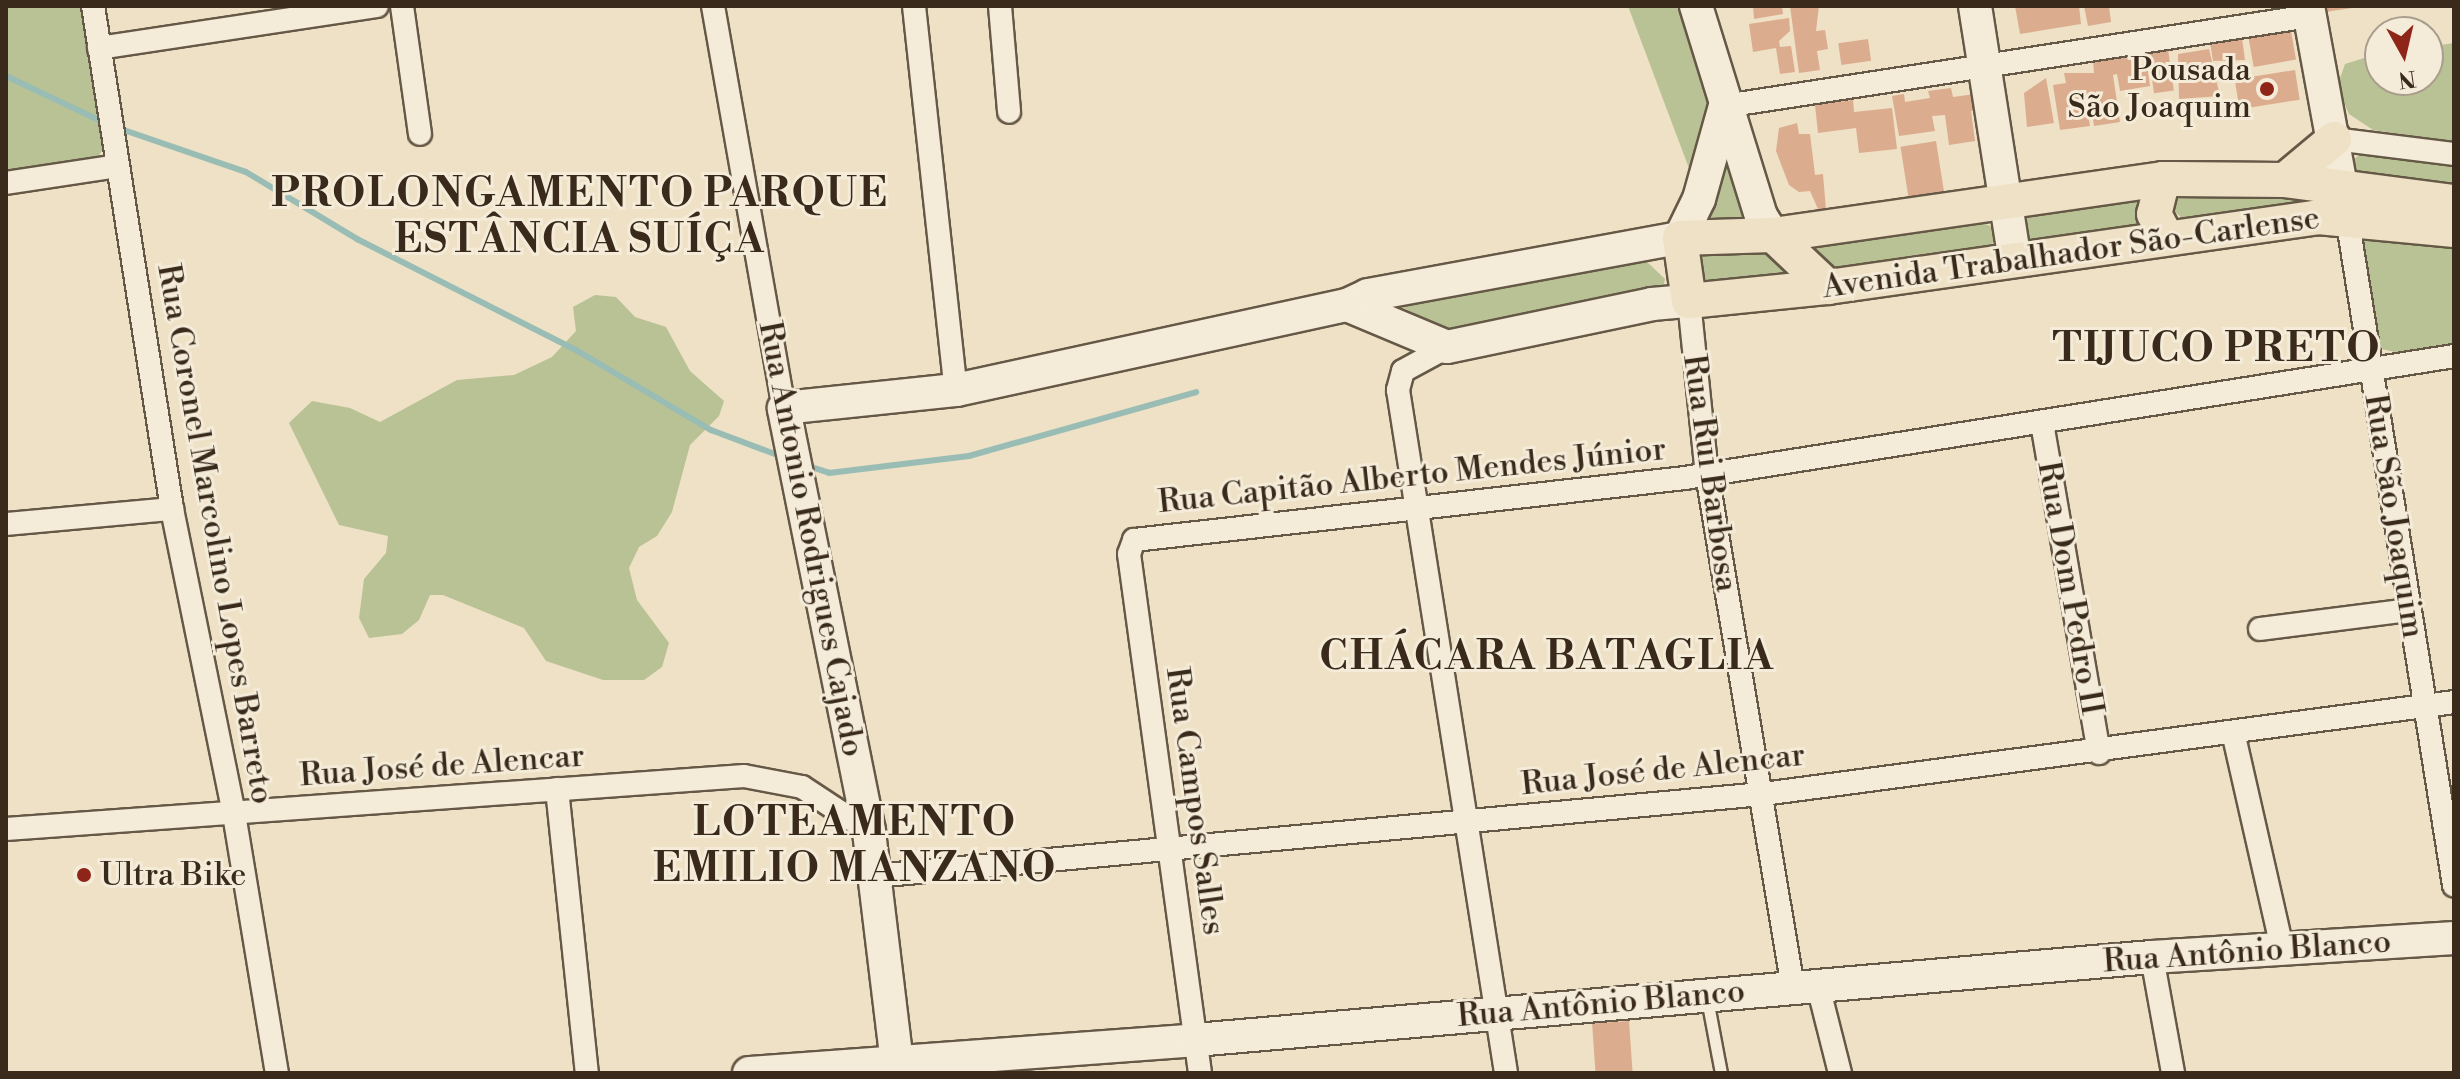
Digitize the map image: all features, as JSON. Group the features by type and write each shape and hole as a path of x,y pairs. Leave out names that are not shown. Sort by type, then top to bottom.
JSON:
{"main road":[{"path":"2285,180 2334,139"},
{"path":"2163,179 2154,214 2167,238"},
{"name":"Avenida Trabalhador São-Carlense","path":"1680,238 1773,235 2163,179 2285,180 2344,202 2454,230"},
{"name":"Avenida Trabalhador São-Carlense","path":"1689,301 1828,287 2167,238 2344,202 2454,202"},
{"path":"1773,235 1828,287"},
{"name":"Rua Rui Barbosa","path":"1680,238 1689,301"}],"street":[{"name":"Rua Coronel Marcolino Lopes Barreto","path":"93,6 172,509 234,814 277,1073"},
{"path":"100,57 377,6"},
{"path":"402,6 420,134"},
{"name":"Rua Antonio Rodrigues Cajado","path":"713,6 785,415 869,831 897,1068"},
{"path":"914,6 956,390"},
{"path":"1000,6 1009,112"},
{"path":"1696,6 1761,216 1773,235"},
{"path":"1975,6 2015,260"},
{"path":"1725,106 2309,11"},
{"name":"Rua São Joaquim","path":"2309,11 2334,139 2454,885"},
{"path":"785,415 956,390 1347,305 1368,295 1680,238 1699,199 1725,106"},
{"path":"2334,139 2454,154"},
{"path":"6,183 117,160"},
{"path":"1506,1073 1414,507 1399,379 1413,362 1447,347 1652,304 1689,301"},
{"name":"Rua Rui Barbosa","path":"1689,301 1707,474 1763,794 1805,987 1840,1073"},
{"path":"1347,305 1447,347"},
{"name":"Rua Capitão Alberto Mendes Júnior","path":"1134,540 1707,474 2352,375 2370,365 2454,356"},
{"name":"Rua Dom Pedro II","path":"2042,423 2099,753"},
{"path":"6,524 172,509"},
{"name":"Rua Campos Salles","path":"1134,540 1129,554 1200,1073"},
{"path":"2260,629 2409,610"},
{"name":"Rua José de Alencar","path":"875,876 1169,852 1763,794 2099,753 2454,702"},
{"path":"2233,732 2282,948"},
{"name":"Rua José de Alencar","path":"6,829 744,776 773,779 828,800 869,831"},
{"path":"557,789 587,1073"},
{"name":"Rua Antônio Blanco","path":"749,1073 897,1068 1706,994 2152,957 2454,938"},
{"path":"2152,957 2173,1073"}],"lane":[{"path":"1706,994 1721,1073"}],"green space":[{"path":"6,6 80,6 103,149 96,160 6,172"},
{"path":"1628,6 1682,6 1712,114 1693,179"},
{"path":"2454,43 2454,142 2373,130 2349,114 2337,87 2345,64 2364,58 2364,96 2444,96 2444,45"},
{"path":"2362,153 2454,165 2454,191 2355,173 2354,159"},
{"path":"1728,158 1748,213 1745,221 1705,220"},
{"path":"2174,193 2311,198 2312,201 2186,221 2171,209"},
{"path":"2144,196 2148,225 2028,242 2024,213"},
{"path":"1978,221 1995,228 1992,248 1848,270 1821,265 1804,246"},
{"path":"2366,238 2454,243 2454,346 2395,352 2377,348 2360,243"},
{"path":"1757,248 1796,275 1704,287 1697,254"},
{"path":"1644,259 1665,279 1663,288 1453,334 1402,307"},
{"path":"595,295 616,297 635,317 666,327 690,371 724,401 719,416 690,445 672,512 657,536 639,547 629,568 637,600 669,643 662,667 644,680 603,680 546,661 524,628 443,595 430,595 419,620 402,634 369,638 359,618 364,579 386,553 388,536 339,525 289,423 312,401 350,408 380,422 457,380 514,375 552,357 576,331 573,307"}],"building":[{"path":"1753,6 1782,6 1783,14 1754,19"},
{"path":"1790,6 1819,6 1816,31 1825,30 1828,49 1817,51 1820,70 1799,73"},
{"path":"2015,6 2079,6 2081,24 2020,34"},
{"path":"2084,6 2109,6 2111,22 2088,26"},
{"path":"2324,6 2352,6 2352,8 2325,12"},
{"path":"1789,18 1790,31 1779,41 1780,47 1791,46 1795,72 1780,74 1776,48 1753,52 1749,24"},
{"path":"2291,31 2296,60 2254,67 2249,38"},
{"path":"2242,38 2245,60 2213,61 2210,42"},
{"path":"1868,39 1871,61 1841,65 1838,43"},
{"path":"2168,49 2174,91 2154,93 2148,52"},
{"path":"2209,49 2220,96 2179,99 2178,54"},
{"path":"2115,57 2131,59 2132,66 2147,64 2150,86 2120,91 2117,74 2113,75 2120,122 2094,126 2089,94 2085,95 2090,126 2060,130 2053,85 2066,83 2064,73 2094,73 2093,60"},
{"name":"Pousada São Joaquim","path":"2295,70 2300,100 2239,109 2235,80"},
{"path":"2046,78 2054,123 2027,127 2024,93"},
{"path":"1951,88 1953,97 1975,94 1984,109 1971,111 1975,141 1949,145 1945,115 1932,116 1935,131 1899,136 1892,96 1904,94 1905,102 1930,98 1928,91"},
{"path":"1853,100 1854,112 1892,108 1897,149 1859,153 1856,128 1818,133 1815,105"},
{"path":"1797,123 1799,134 1810,134 1815,175 1823,174 1826,210 1818,209 1810,191 1799,192 1789,185 1776,151 1779,128"},
{"path":"1936,141 1944,191 1908,197 1900,147"},
{"path":"1629,1021 1633,1073 1596,1073 1592,1024"}],"waterway":[{"path":"6,76 107,124"},
{"path":"118,128 246,172 357,239 576,350 711,430 783,457"},
{"path":"805,465 829,473 969,456 1196,392"}],"place":[{"name":"Pousada São Joaquim","path":"2267,89"},
{"name":"Ultra Bike","path":"84,875"}],"district":[{"name":"PROLONGAMENTO PARQUE ESTÂNCIA SUÍÇA","path":"580,217"},
{"name":"TIJUCO PRETO","path":"2217,349"},
{"name":"CHÁCARA BATAGLIA","path":"1547,657"},
{"name":"LOTEAMENTO EMILIO MANZANO","path":"855,846"}]}
